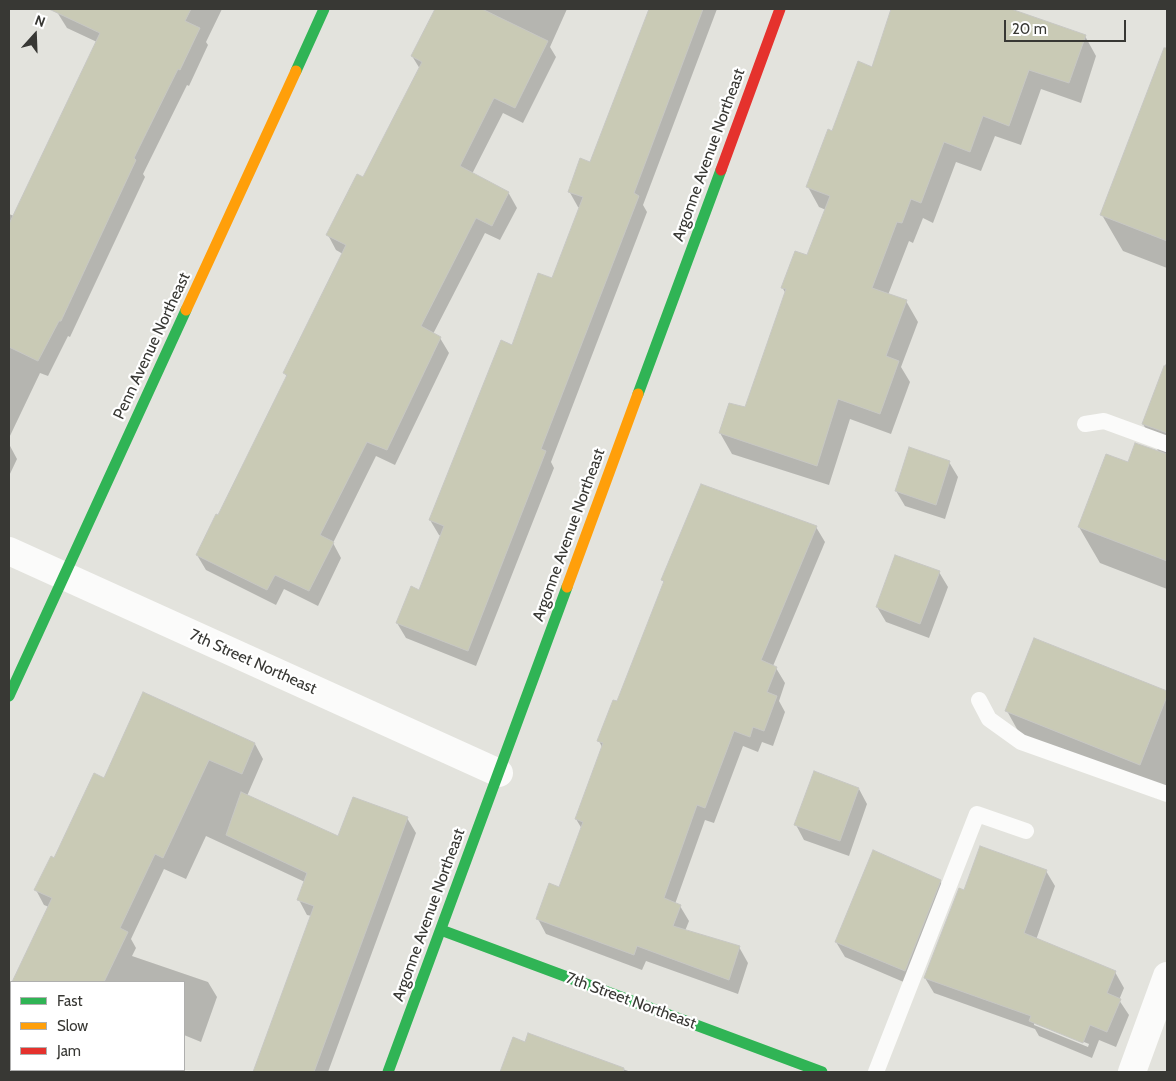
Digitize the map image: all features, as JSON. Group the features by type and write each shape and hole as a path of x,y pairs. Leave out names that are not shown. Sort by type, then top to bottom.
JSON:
{"street":[{"name":"Penn Avenue Northeast","path":"9,696 324,9"},
{"name":"Argonne Avenue Northeast","path":"388,1072 780,9"},
{"name":"7th Street Northeast","path":"9,551 499,773"},
{"name":"7th Street Northeast","path":"441,930 822,1072"},
{"path":"1132,1072 1167,976"}],"lane":[{"path":"1085,424 1104,421 1167,444"},
{"path":"979,700 989,719 1021,742 1167,794"},
{"path":"876,1072 977,814 1026,831"}],"building":[{"path":"49,9 191,9 185,21 200,28 134,158 136,160 61,321 59,321 38,361 9,347 9,224 100,33"},
{"path":"435,9 482,9 548,41 515,108 494,98 460,166 509,192 492,226 476,218 421,326 441,337 387,450 367,442 320,535 334,542 309,591 275,575 267,590 196,555 216,514 218,515 287,375 283,373 346,245 326,235 357,174 363,177 422,62 411,56"},
{"path":"649,9 703,9 634,193 639,196 541,449 546,451 468,651 396,623 411,586 419,590 444,526 429,520 501,340 512,345 538,273 552,278 583,197 568,192 580,158 590,162"},
{"path":"891,9 1011,9 1086,35 1069,83 1029,70 1009,126 983,116 970,152 944,142 921,203 911,199 902,223 897,222 872,288 907,300 886,356 899,361 880,414 838,399 817,466 719,433 729,403 745,407 786,289 781,288 795,251 807,255 830,196 806,187 828,129 832,131 858,61 872,67"},
{"path":"1164,48 1167,48 1167,241 1100,215"},
{"path":"1164,366 1167,366 1167,433 1142,424"},
{"path":"1135,443 1167,454 1167,561 1078,527 1106,454 1128,462"},
{"path":"909,447 950,461 936,505 895,491"},
{"path":"701,484 817,526 761,660 777,667 767,692 777,696 764,731 753,727 750,737 734,731 705,808 697,805 664,898 681,905 673,926 740,946 729,980 637,946 634,955 536,919 549,883 559,887 583,822 575,819 603,743 597,741 613,700 617,701 664,581 661,580"},
{"path":"895,555 940,571 920,624 876,607"},
{"path":"1034,638 1167,691 1167,696 1140,765 1005,711"},
{"path":"143,692 255,743 242,774 209,760 163,858 155,854 120,928 128,932 104,981 12,981 52,898 34,890 51,856 54,858 94,773 104,778"},
{"path":"814,771 859,788 840,841 794,825"},
{"path":"241,792 338,836 353,797 408,817 314,1072 253,1072 314,906 297,900 307,873 226,835"},
{"path":"980,846 1047,870 1024,933 1116,971 1107,993 1121,999 1107,1032 1090,1025 1083,1043 1029,1021 1031,1016 924,978 959,888 964,890"},
{"path":"873,850 941,880 905,971 835,942"},
{"path":"528,1033 624,1068 623,1072 500,1072 513,1037 525,1042"}],"traffic: fast":[{"path":"296,71 324,9"},
{"path":"638,394 721,170"},
{"path":"9,696 186,310"},
{"path":"388,1072 567,587"},
{"path":"441,930 822,1072"}],"traffic: slow":[{"path":"186,310 296,71"},
{"path":"567,587 638,394"}],"traffic: jam":[{"path":"721,170 780,9"}]}
